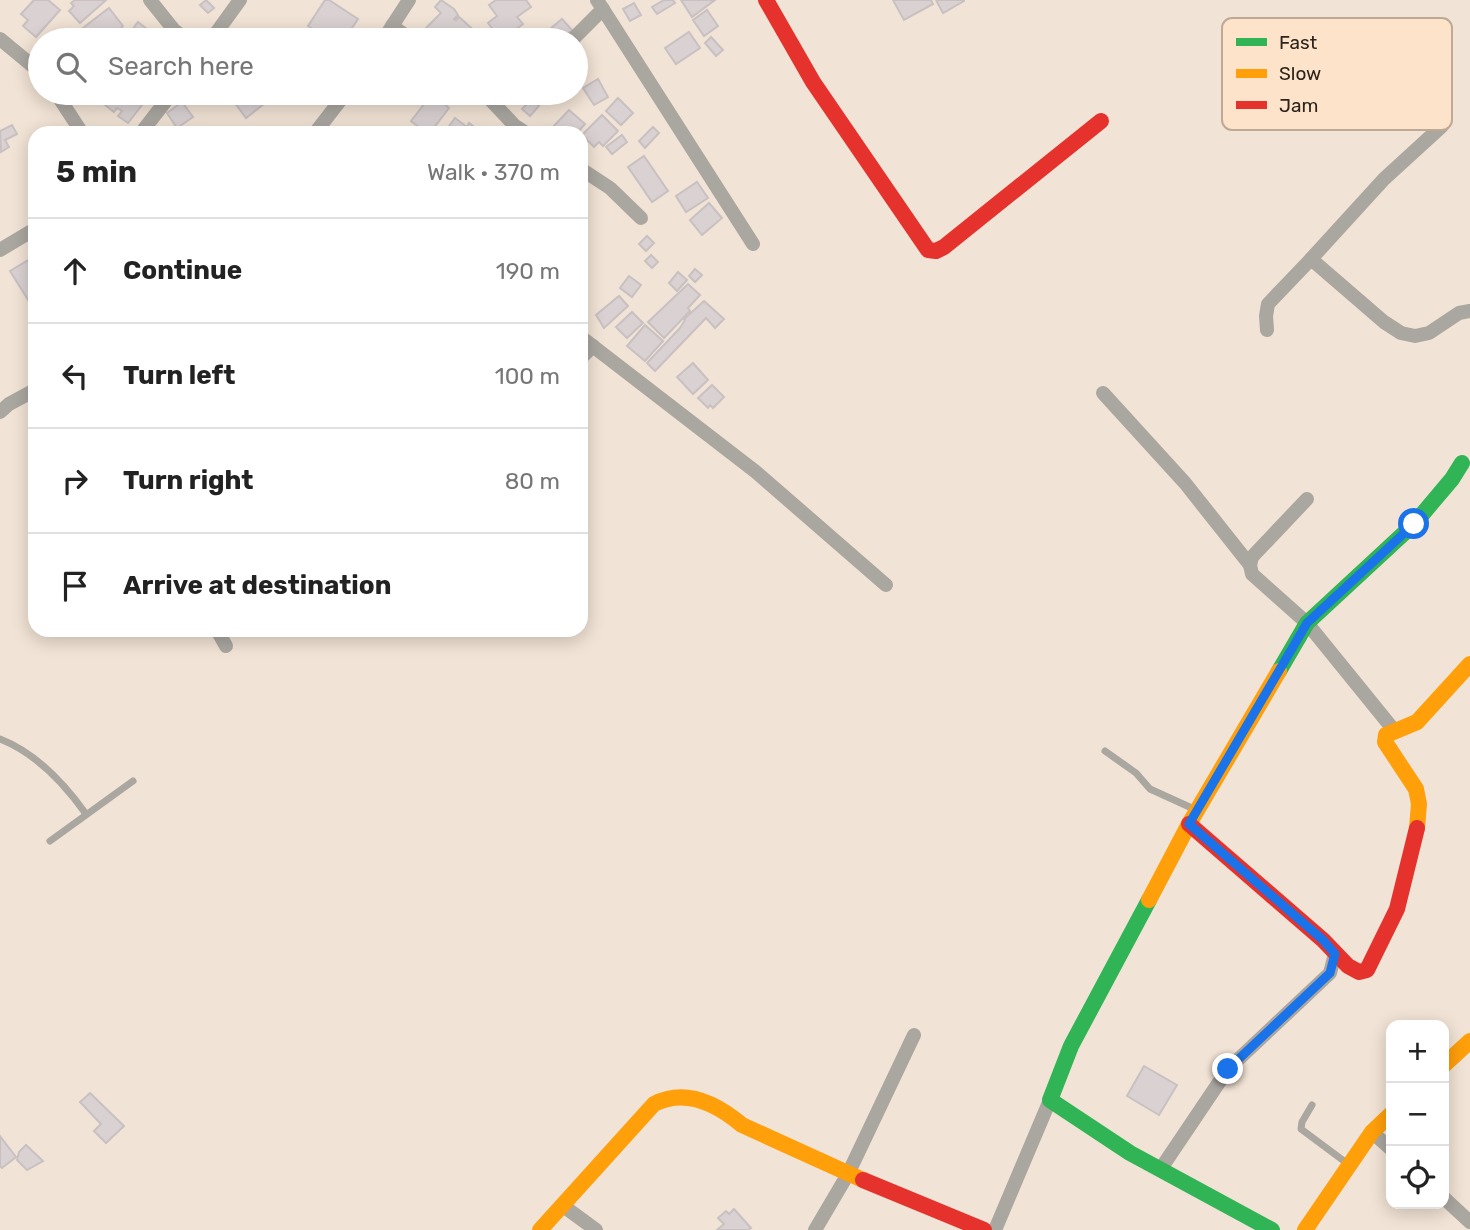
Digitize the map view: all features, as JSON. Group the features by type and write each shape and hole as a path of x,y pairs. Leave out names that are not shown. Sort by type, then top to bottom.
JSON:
{"street":[{"path":"150,0 172,28"},
{"path":"220,28 240,0"},
{"path":"395,28 392,26 409,0"},
{"path":"766,0 789,45 813,83 879,184 928,250 936,251 944,247 1101,121"},
{"path":"582,28 600,5 753,244"},
{"path":"0,39 28,62"},
{"path":"64,105 77,126"},
{"path":"146,126 163,105"},
{"path":"320,126 337,105"},
{"path":"495,105 515,126"},
{"path":"1267,330 1268,303 1384,179 1438,130"},
{"path":"588,174 610,188 641,218"},
{"path":"0,250 28,233"},
{"path":"1311,259 1384,322 1401,333 1429,333 1459,313 1470,311"},
{"path":"588,342 757,472 886,585"},
{"path":"588,351 593,346"},
{"path":"1103,393 1185,483 1250,565"},
{"path":"0,412 28,394"},
{"path":"995,1230 1071,1046 1193,817 1307,623 1414,524 1462,463"},
{"path":"1307,499 1252,556 1252,574 1307,623 1392,729"},
{"path":"221,637 226,646"},
{"path":"1193,817 1335,954 1359,972 1367,970 1397,909 1417,832 1416,789 1385,742 1386,735 1392,729 1411,726 1470,664"},
{"path":"1160,1170 1228,1069 1330,973 1335,954"},
{"path":"815,1230 848,1174 914,1035"},
{"path":"1449,1060 1470,1041"},
{"path":"540,1230 654,1104 668,1097 699,1100 725,1111 741,1125 848,1174 984,1230"},
{"path":"1050,1100 1078,1122 1272,1230"},
{"path":"1306,1230 1348,1165 1372,1132 1386,1119"},
{"path":"1372,1132 1388,1146"},
{"path":"1449,1202 1468,1217"},
{"path":"562,1205 596,1230"}],"lane":[{"path":"0,738 47,767 67,787 86,814"},
{"path":"1105,751 1136,773 1150,789 1193,817"},
{"path":"50,841 133,781"},
{"path":"1312,1105 1301,1122 1301,1129 1348,1165"}],"building":[{"path":"34,0 48,0 60,10 44,28 28,28 28,30 23,26 28,20 21,14"},
{"path":"75,0 106,0 80,23 69,11"},
{"path":"206,0 214,8 208,13 200,5"},
{"path":"325,0 358,19 352,28 308,26"},
{"path":"441,0 454,9 458,15 454,19 459,17 471,28 426,28 441,13 435,7"},
{"path":"496,0 526,0 531,7 517,17 523,24 518,28 492,28 488,23 497,16 489,5"},
{"path":"664,0 673,0 675,3 657,14 652,7"},
{"path":"681,0 715,0 692,17"},
{"path":"893,0 931,0 933,4 904,20"},
{"path":"936,0 964,0 964,1 943,13"},
{"path":"634,3 641,15 630,21 623,9"},
{"path":"109,8 123,26 120,28 83,28"},
{"path":"707,10 718,26 704,36 693,20"},
{"path":"562,19 570,28 551,28"},
{"path":"138,22 146,28 134,28"},
{"path":"689,32 700,48 676,64 665,48"},
{"path":"711,37 723,50 716,56 705,43"},
{"path":"598,79 608,97 594,105 588,96 588,85"},
{"path":"618,98 633,113 621,125 606,111"},
{"path":"105,105 142,105 128,123 118,116 122,111 117,108 114,112"},
{"path":"178,105 184,105 193,117 176,126 167,113"},
{"path":"237,105 262,105 246,118"},
{"path":"423,105 445,105 449,108 435,126 417,126 411,121"},
{"path":"526,105 539,106 530,116 522,109"},
{"path":"569,110 585,124 583,126 554,126"},
{"path":"602,115 618,131 603,146 599,142 594,147 588,141 588,129"},
{"path":"455,118 466,126 449,126"},
{"path":"12,125 17,134 5,140 9,147 1,152 0,131"},
{"path":"653,127 659,133 645,148 639,141"},
{"path":"622,135 627,142 612,154 606,147"},
{"path":"644,156 668,191 652,202 628,167"},
{"path":"697,182 708,198 686,212 676,196"},
{"path":"709,203 722,218 702,235 690,220"},
{"path":"647,236 654,243 646,251 639,244"},
{"path":"651,255 658,262 652,268 645,261"},
{"path":"28,260 28,300 10,271"},
{"path":"695,269 702,275 695,282 689,276"},
{"path":"678,272 687,280 677,291 669,283"},
{"path":"629,276 641,285 632,297 620,288"},
{"path":"688,284 700,295 688,308 690,311 664,338 648,322"},
{"path":"619,296 628,306 604,328 596,315"},
{"path":"704,301 724,319 715,328 706,318 655,371 647,363 680,328 684,319"},
{"path":"632,312 643,323 627,338 616,327"},
{"path":"645,325 663,341 645,361 627,346"},
{"path":"693,363 708,380 693,394 677,377"},
{"path":"712,385 724,397 713,408 710,405 708,408 698,398"},
{"path":"1144,1066 1177,1085 1159,1115 1127,1096"},
{"path":"90,1093 124,1126 106,1143 94,1131 101,1124 80,1102"},
{"path":"0,1136 16,1157 2,1168 0,1166"},
{"path":"26,1145 43,1161 27,1170 17,1160 19,1152"},
{"path":"734,1209 751,1228 717,1230 724,1224 718,1218 726,1211 729,1214"}],"traffic: fast":[{"path":"1279,671 1307,623 1414,524 1462,463"},
{"path":"1149,900 1071,1046 1050,1100 1130,1153 1272,1230"}],"traffic: slow":[{"path":"1417,828 1419,804 1416,789 1385,742 1386,735 1417,722 1470,664"},
{"path":"1149,900 1189,824 1279,671"},
{"path":"1449,1060 1470,1041"},
{"path":"540,1230 654,1104 666,1099 689,1098 711,1105 742,1125 863,1180"},
{"path":"1305,1230 1372,1132 1386,1119"}],"traffic: jam":[{"path":"766,0 813,82 928,250 936,251 944,247 1101,121"},
{"path":"1189,824 1323,940 1348,966 1359,972 1367,970 1397,909 1417,828"},
{"path":"863,1180 984,1230"}],"route":[{"path":"1228,1069 1330,973 1335,954 1323,940 1189,824 1307,623 1414,524"}]}
